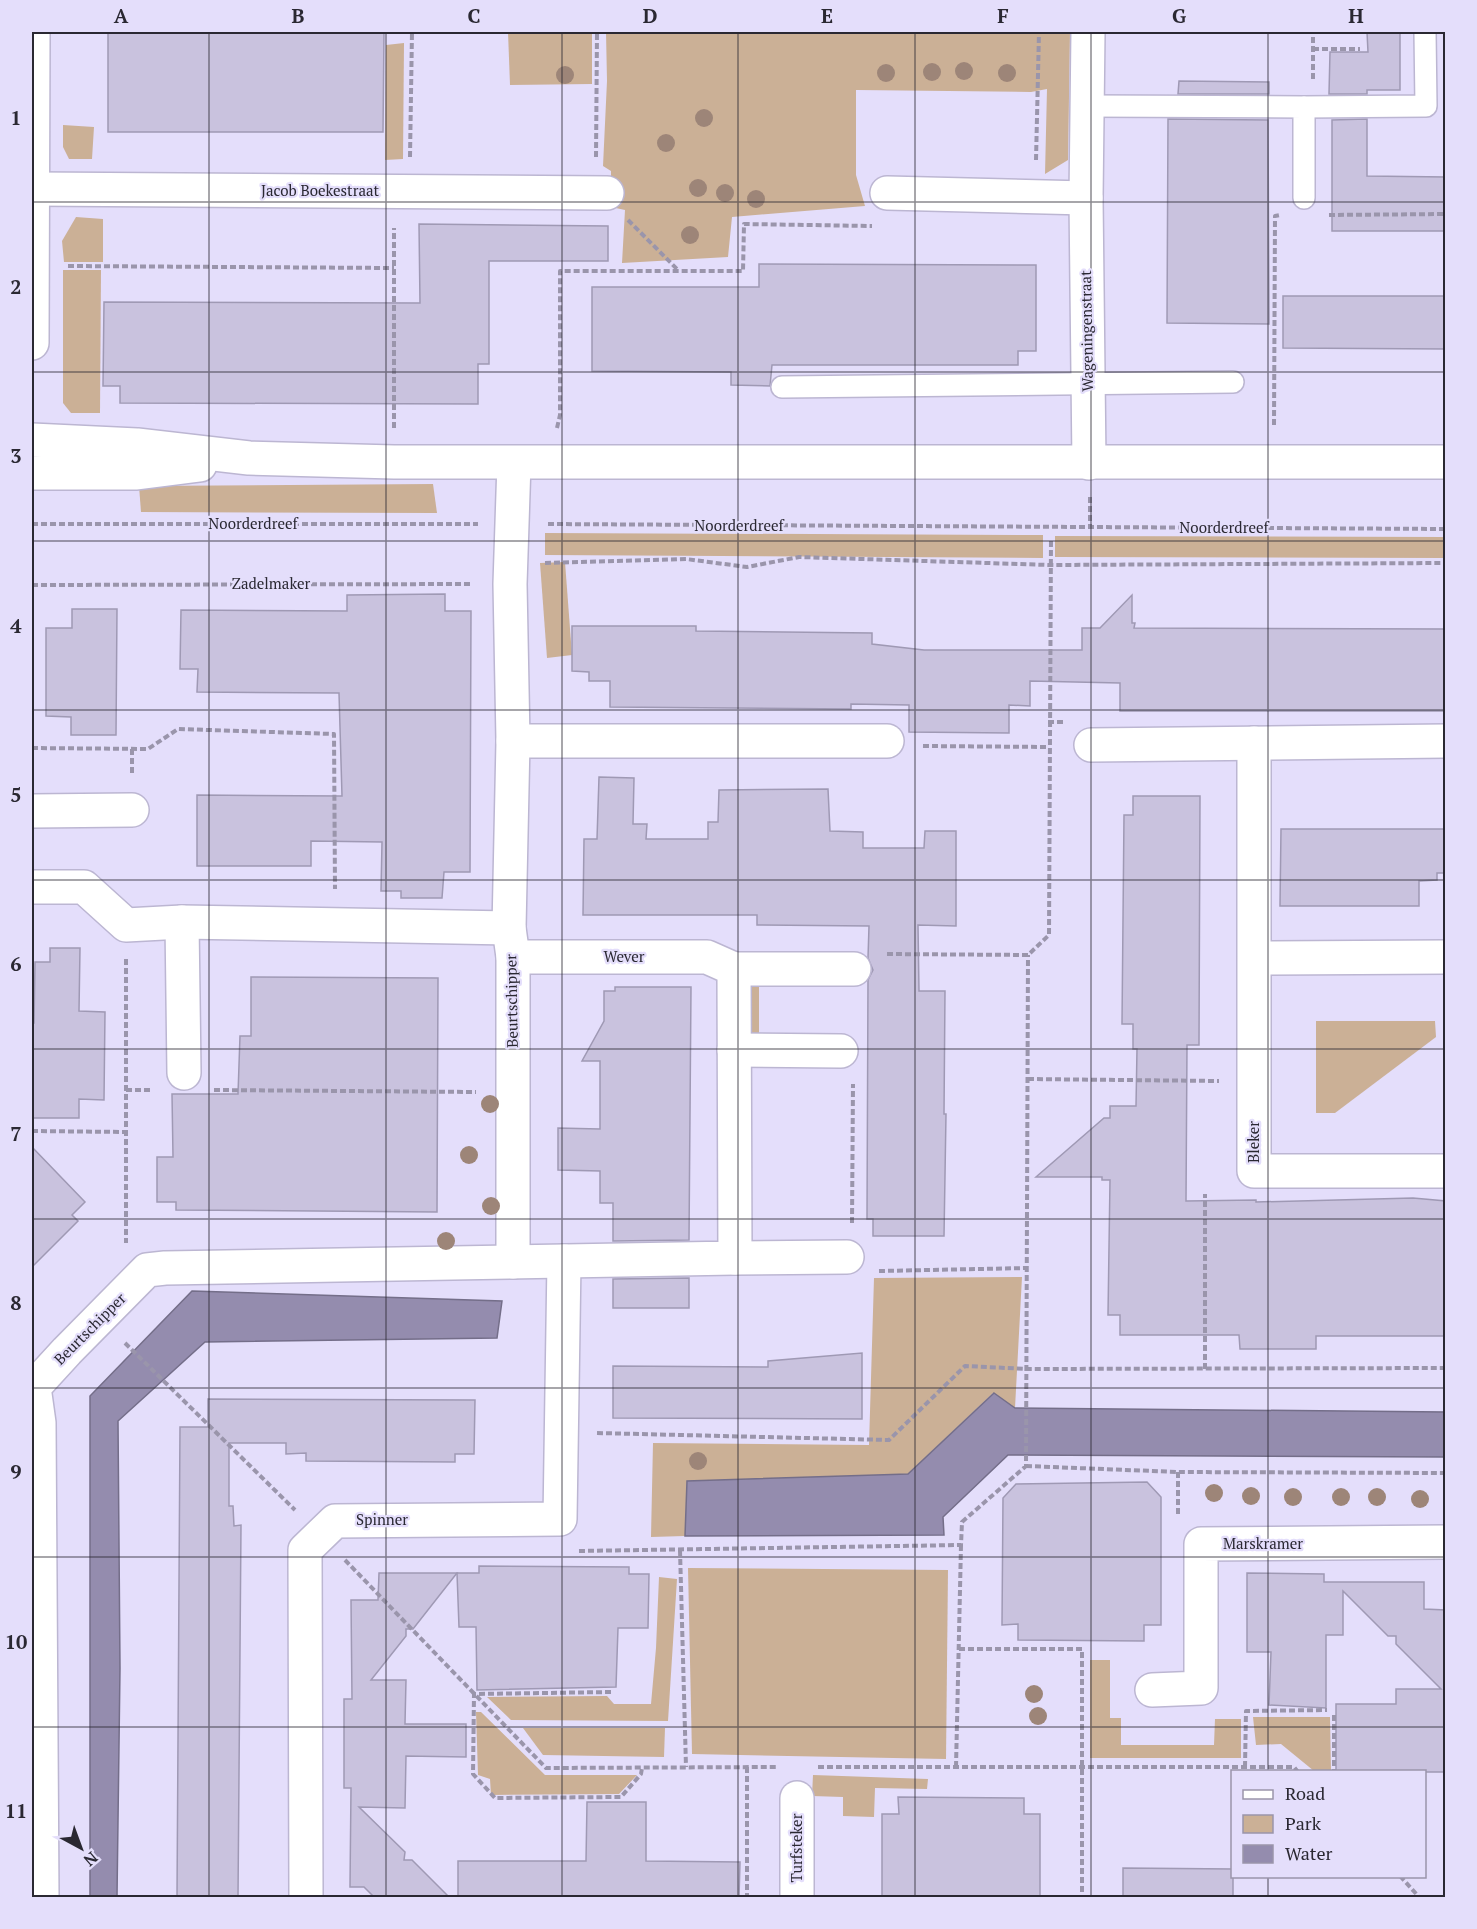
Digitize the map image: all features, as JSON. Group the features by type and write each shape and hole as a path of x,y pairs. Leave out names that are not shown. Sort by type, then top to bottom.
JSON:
{"street":[{"path":"32,343 33,32"},
{"name":"Wageningenstraat","path":"1088,32 1086,198 1089,463"},
{"name":"Jacob Boekestraat","path":"32,189 601,193"},
{"path":"887,193 1086,198"},
{"path":"32,440 137,445 249,458 394,462 1446,462"},
{"path":"32,473 137,473 249,458"},
{"name":"Beurtschipper","path":"513,463 511,573 513,1262"},
{"path":"513,741 887,741"},
{"path":"1091,745 1446,741"},
{"name":"Bleker","path":"1254,743 1254,1171 1446,1171"},
{"path":"32,811 132,810"},
{"path":"32,886 84,887 126,925 182,922 335,925 511,942"},
{"path":"182,922 185,1084"},
{"name":"Wever","path":"511,942 707,957 734,969 854,969"},
{"path":"1255,958 1446,957"},
{"path":"734,969 735,1258"},
{"path":"734,1050 847,1062"},
{"path":"147,1270 735,1258 850,1258"},
{"path":"560,1519 564,1261"},
{"name":"Beurtschipper","path":"42,1898 39,1423 33,1387 147,1270"},
{"name":"Spinner","path":"306,1898 305,1550 335,1521 560,1519"},
{"name":"Marskramer","path":"1152,1690 1201,1688 1201,1544 1446,1542"},
{"name":"Turfsteker","path":"797,1798 797,1898"}],"lane":[{"path":"1087,106 1426,106 1425,32"},
{"path":"1304,198 1309,107"},
{"path":"782,387 1233,382"}],"path":[{"path":"394,462 394,268 412,32"},
{"path":"597,32 601,193"},
{"path":"1035,197 1039,32"},
{"path":"1309,107 1313,32"},
{"path":"1313,49 1360,49"},
{"path":"555,436 560,415 560,271 743,271 744,224 887,226 887,193"},
{"path":"1328,215 1446,214"},
{"path":"1274,463 1275,216 1285,215"},
{"path":"627,219 678,271"},
{"path":"32,266 394,268"},
{"name":"Noorderdreef","path":"32,524 1446,529"},
{"path":"854,969 854,954 1028,955 1049,935 1050,538"},
{"name":"Zadelmaker","path":"32,585 511,573 686,559 747,567 799,557 1050,565 1446,563"},
{"path":"32,748 148,749 178,729 334,734 335,925"},
{"path":"887,741 892,745 1048,747"},
{"path":"126,925 126,1268 147,1270"},
{"path":"1027,1463 1028,955"},
{"path":"847,1062 850,1258 858,1258 871,1272 1028,1268"},
{"path":"1028,1079 1254,1081"},
{"path":"126,1090 185,1084 514,1092"},
{"path":"32,1131 126,1132"},
{"path":"1204,1369 1205,1194"},
{"path":"122,1340 321,1535 546,1768 778,1767"},
{"path":"561,1432 889,1440 965,1366 1028,1369 1446,1368"},
{"path":"956,1767 962,1522 1027,1463 1178,1472 1446,1473"},
{"path":"560,1519 560,1551 961,1545"},
{"path":"680,1550 686,1767"},
{"path":"958,1649 1082,1649 1082,1898"},
{"path":"474,1694 611,1692"},
{"path":"474,1694 473,1774 495,1798 621,1797 641,1774 642,1768"},
{"path":"1245,1767 1246,1711 1327,1710"},
{"path":"1334,1715 1334,1770"},
{"path":"747,1767 747,1898"},
{"path":"810,1767 1294,1767 1296,1770"},
{"path":"1402,1878 1420,1898"}],"green space":[{"path":"508,32 592,32 592,84 510,85"},
{"path":"606,32 1070,32 1068,160 1045,174 1047,89 1031,92 856,90 856,175 865,206 732,217 728,257 622,263 625,210 611,207 611,171 603,166 607,81"},
{"path":"404,43 403,159 385,160 386,45"},
{"path":"63,125 94,127 92,159 69,159 63,147"},
{"path":"76,217 103,219 103,262 64,262 62,241"},
{"path":"63,270 101,270 100,413 71,413 63,403"},
{"path":"433,484 437,513 141,512 139,486"},
{"path":"545,533 1043,535 1043,558 545,555"},
{"path":"1055,536 1445,537 1445,558 1055,557"},
{"path":"565,562 572,655 547,658 540,563"},
{"path":"759,981 758,1035 750,1034 745,986"},
{"path":"1316,1021 1435,1021 1436,1037 1335,1113 1316,1113"},
{"path":"1022,1277 1015,1408 993,1393 908,1474 687,1481 685,1536 651,1537 653,1443 869,1445 874,1278"},
{"path":"688,1568 948,1570 946,1759 692,1754"},
{"path":"659,1577 677,1579 668,1721 511,1720 487,1697 607,1696 614,1704 651,1704"},
{"path":"1090,1660 1110,1660 1110,1718 1121,1718 1121,1745 1214,1745 1215,1719 1241,1719 1241,1758 1090,1758"},
{"path":"476,1712 481,1712 545,1775 637,1775 619,1794 491,1795 490,1779 478,1775"},
{"path":"1253,1717 1330,1717 1331,1770 1313,1770 1281,1744 1256,1745"},
{"path":"523,1728 665,1728 664,1757 543,1755"},
{"path":"813,1775 928,1779 927,1789 875,1788 874,1817 843,1816 843,1797 812,1796"}],"water":[{"path":"192,1291 502,1301 497,1338 205,1342 118,1421 120,1668 117,1897 90,1897 90,1396"},
{"path":"994,1393 1015,1408 1445,1412 1445,1457 1008,1455 943,1517 944,1535 685,1536 687,1481 908,1474"}],"building":[{"path":"108,32 384,32 383,132 108,132"},
{"path":"1367,32 1400,32 1400,90 1367,90 1367,94 1329,94 1330,52 1368,52"},
{"path":"1179,81 1269,82 1269,94 1178,94"},
{"path":"1168,119 1268,120 1269,324 1167,323"},
{"path":"1367,119 1367,176 1446,177 1444,231 1332,231 1332,120"},
{"path":"419,224 608,226 608,261 489,261 489,364 478,364 478,404 120,403 120,386 103,386 104,302 420,303"},
{"path":"759,264 1036,265 1036,351 1018,351 1018,365 772,365 770,386 731,385 731,372 592,371 592,287 759,287"},
{"path":"1283,296 1446,296 1446,349 1283,348"},
{"path":"445,594 445,611 471,611 470,872 444,872 442,898 401,898 401,891 381,891 382,842 311,841 311,866 197,866 197,795 342,796 339,693 197,692 198,669 180,669 181,610 347,611 347,595"},
{"path":"1132,595 1134,628 1446,629 1446,711 1120,711 1120,683 1030,681 1030,706 1009,705 1009,733 909,732 909,705 851,704 851,709 610,707 610,681 589,681 589,672 572,671 572,626 696,626 696,631 872,633 872,644 924,650 1082,650 1082,628 1100,628"},
{"path":"72,609 117,609 116,735 71,735 71,717 46,716 46,628 72,628"},
{"path":"599,777 634,778 633,824 647,824 646,839 708,839 708,822 718,822 719,790 828,789 830,831 863,832 863,848 924,848 925,831 956,831 956,926 918,925 919,991 945,991 944,1236 873,1236 873,1219 867,1219 868,980 873,970 868,958 869,926 757,925 757,915 583,915 584,839 597,839"},
{"path":"1133,796 1200,796 1199,1045 1187,1045 1186,1201 1256,1200 1256,1202 1413,1198 1446,1201 1446,1336 1316,1336 1316,1349 1240,1349 1239,1335 1120,1335 1120,1315 1108,1315 1110,1180 1102,1180 1102,1177 1036,1177 1104,1118 1110,1118 1110,1106 1136,1106 1137,1049 1133,1049 1133,1024 1122,1024 1124,815 1133,815"},
{"path":"1281,829 1446,829 1446,873 1437,873 1437,880 1419,881 1419,906 1280,906"},
{"path":"50,948 80,948 79,1011 105,1012 104,1100 79,1099 79,1118 32,1118 32,1023 34,1023 35,962 50,962"},
{"path":"251,977 438,978 437,1212 176,1210 176,1202 157,1202 157,1157 173,1157 172,1094 238,1094 240,1036 251,1036"},
{"path":"615,987 691,987 689,1240 613,1241 613,1203 600,1203 600,1171 558,1170 558,1128 600,1129 600,1061 582,1061 604,1021 604,991 615,991"},
{"path":"32,1147 85,1202 72,1215 78,1221 32,1267"},
{"path":"689,1278 689,1308 613,1308 613,1279"},
{"path":"862,1353 862,1419 613,1418 613,1366 768,1367 768,1361"},
{"path":"208,1399 475,1400 474,1454 455,1454 455,1462 306,1461 306,1453 286,1454 286,1443 229,1443 229,1506 233,1506 234,1526 241,1525 238,1898 177,1898 180,1427 208,1427"},
{"path":"1147,1482 1161,1497 1161,1625 1144,1625 1144,1641 1018,1640 1018,1624 1002,1625 1003,1498 1016,1484"},
{"path":"479,1566 629,1567 629,1574 649,1574 648,1628 618,1628 616,1687 477,1690 476,1627 459,1627 457,1573 479,1573"},
{"path":"379,1573 457,1573 413,1629 406,1629 406,1636 371,1680 406,1680 405,1724 466,1724 466,1757 406,1756 405,1808 359,1807 405,1852 404,1860 412,1860 450,1898 375,1898 364,1887 350,1887 351,1788 344,1788 344,1699 352,1699 351,1600 378,1600"},
{"path":"1247,1573 1324,1574 1324,1582 1424,1582 1424,1609 1446,1610 1446,1772 1336,1770 1336,1704 1396,1704 1396,1689 1441,1689 1396,1644 1396,1636 1388,1636 1343,1591 1343,1635 1326,1635 1326,1708 1269,1705 1271,1652 1247,1652"},
{"path":"898,1797 1024,1798 1024,1814 1040,1814 1040,1898 882,1898 882,1814 899,1814"},
{"path":"587,1802 646,1802 646,1861 740,1862 739,1898 458,1898 458,1861 586,1861"},
{"path":"1123,1868 1231,1869 1233,1898 1123,1898"}]}
